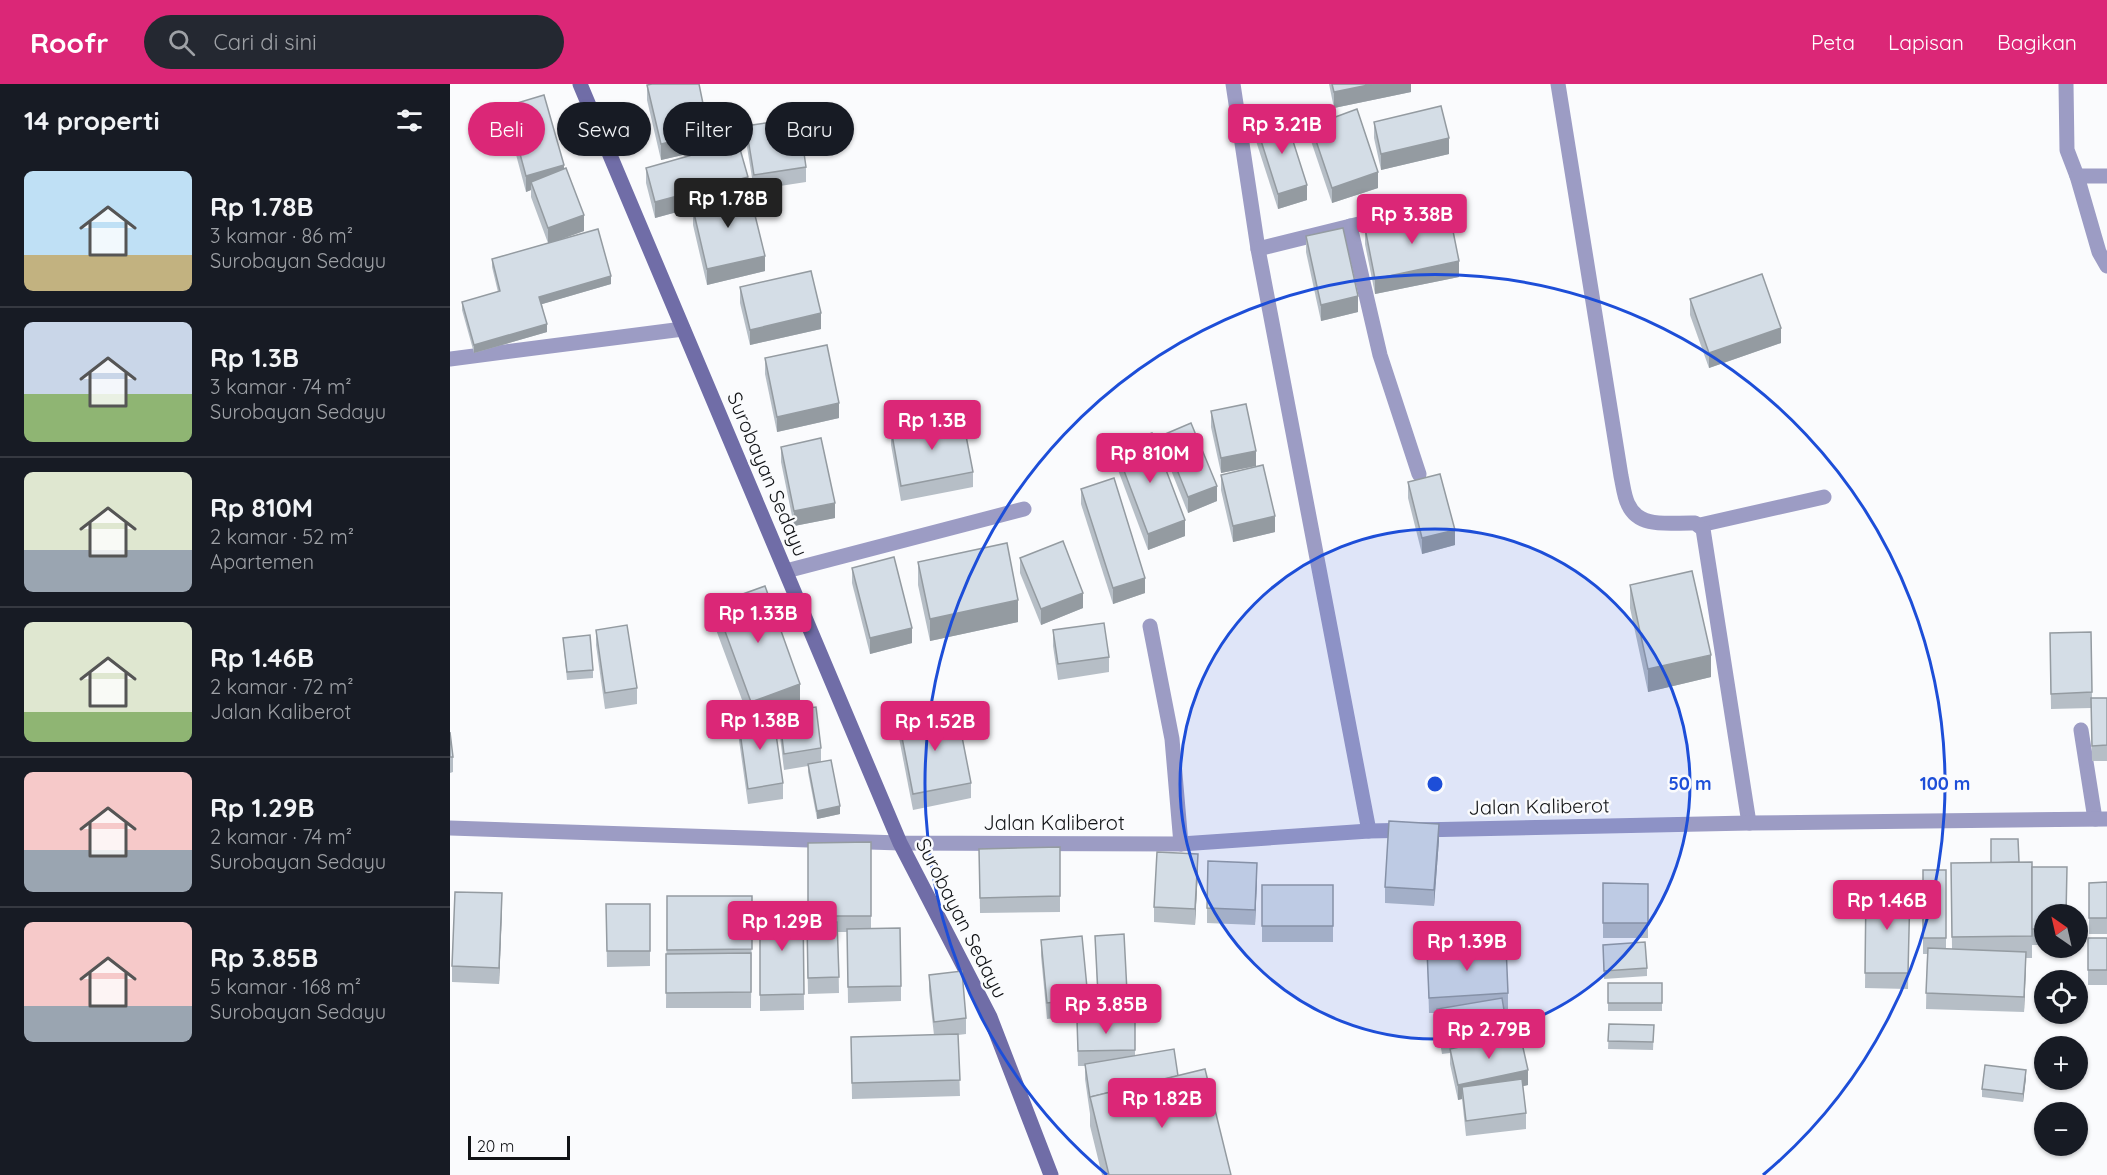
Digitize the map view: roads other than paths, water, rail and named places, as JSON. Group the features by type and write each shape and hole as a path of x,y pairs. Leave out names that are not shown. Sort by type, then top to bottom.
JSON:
{"main road":[{"name":"Surobayan Sedayu","path":"580,84 900,843 990,1017 1051,1175"}],"street":[{"path":"1233,84 1258,249 1369,831"},
{"path":"1558,84 1627,504 1639,519 1649,522 1695,522 1700,525 1705,536 1749,823"},
{"path":"2066,84 2067,150 2099,252 2107,266"},
{"path":"2077,176 2107,176"},
{"path":"1258,249 1444,203"},
{"path":"1350,226 1380,355 1419,474"},
{"path":"450,359 683,329"},
{"path":"1700,525 1824,497"},
{"path":"786,571 1024,509"},
{"path":"1150,626 1172,739 1181,844"},
{"path":"2081,730 2101,819"},
{"name":"Jalan Kaliberot","path":"450,828 900,843 1181,844 1369,831 2101,819"}]}
